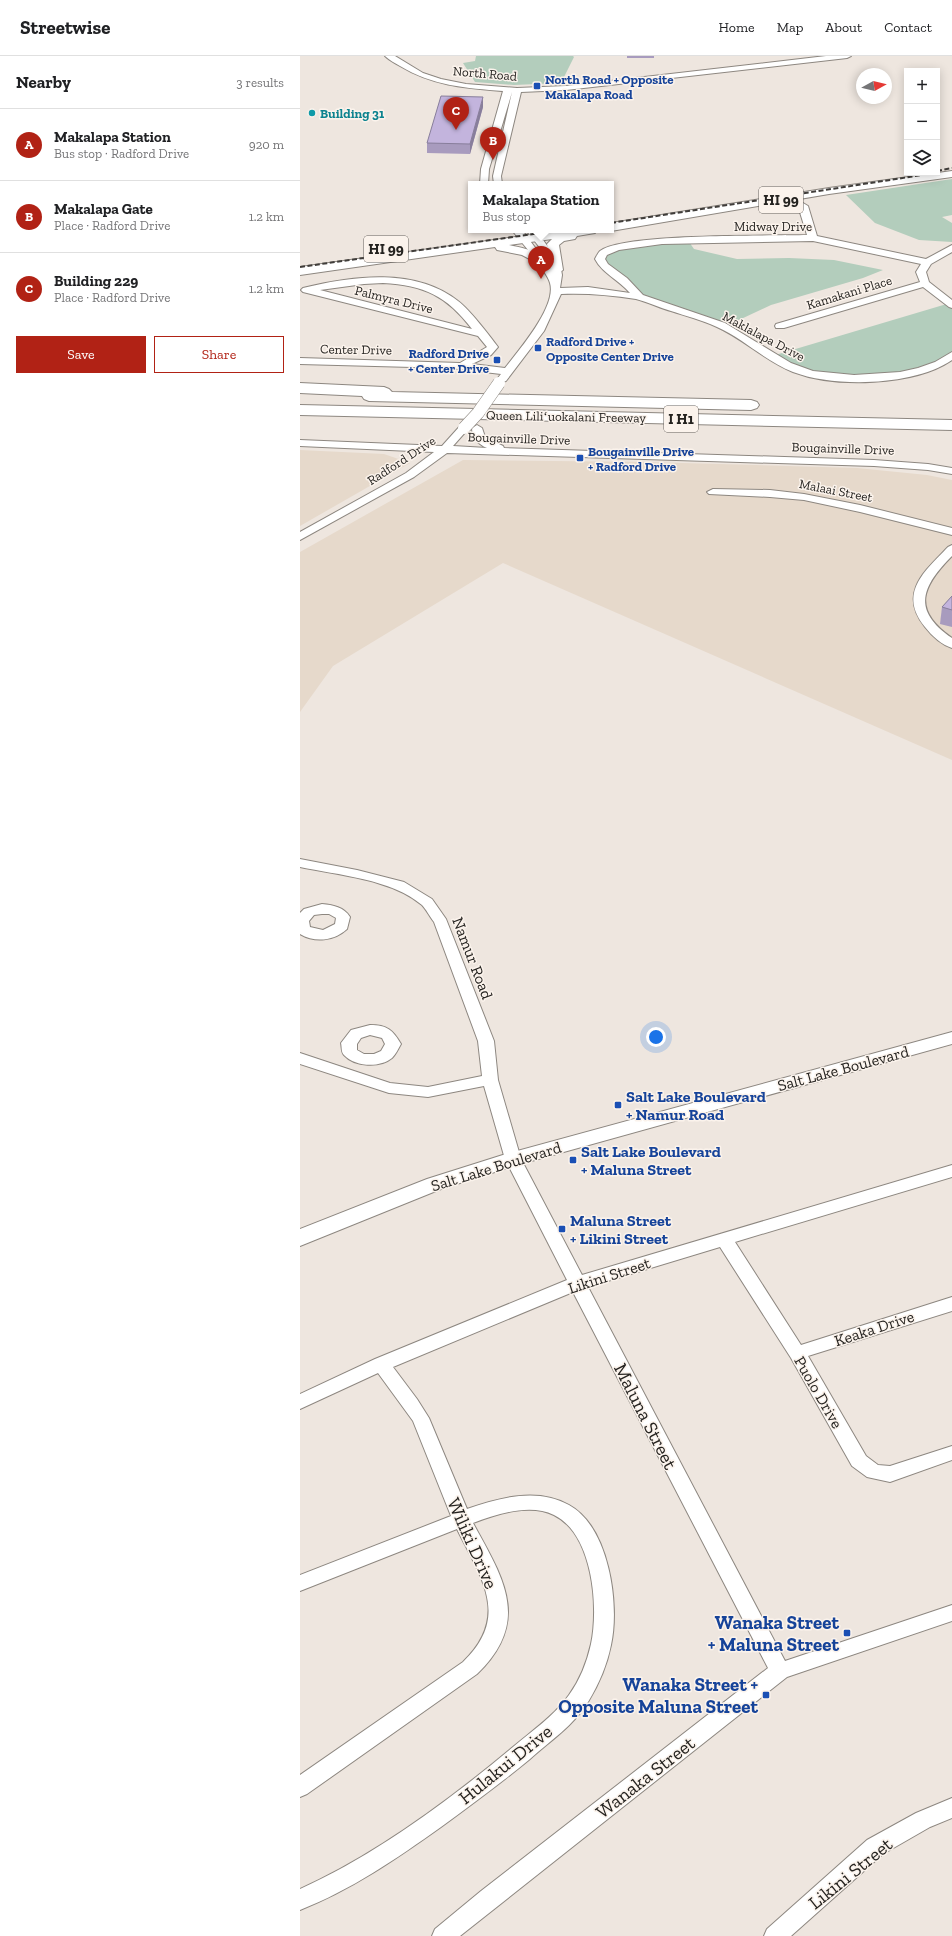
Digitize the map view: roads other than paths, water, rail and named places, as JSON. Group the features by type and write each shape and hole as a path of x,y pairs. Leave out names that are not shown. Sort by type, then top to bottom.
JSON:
{"highway":[{"path":"300,388 505,399"},
{"name":"Queen Liliʻuokalani Freeway","path":"300,395 768,405"},
{"name":"Queen Liliʻuokalani Freeway","path":"300,410 952,425"},
{"path":"300,413 442,414"}],"main road":[{"path":"940,168 952,166"},
{"name":"HI 99","path":"614,225 904,173"},
{"name":"HI 99","path":"614,225 952,174"},
{"path":"471,242 484,233"},
{"name":"HI 99","path":"300,271 524,233"},
{"path":"557,270 557,262 553,248 554,242 564,237 583,233"},
{"path":"471,242 512,248 526,252 541,261"},
{"name":"HI 99","path":"300,262 471,242"},
{"name":"Salt Lake Boulevard","path":"300,1238 434,1184 513,1159 952,1038"}],"street":[{"name":"North Road","path":"389,56 420,75 466,86 518,90 553,88 847,56"},
{"path":"466,86 490,93 497,97 502,108"},
{"path":"513,110 526,96 553,88"},
{"path":"484,181 485,169 508,89"},
{"path":"498,181 497,176 518,90"},
{"path":"803,206 813,238"},
{"path":"524,233 555,287 640,297"},
{"path":"524,233 551,256 557,270"},
{"name":"Midway Drive","path":"617,247 687,239 813,238 926,262"},
{"name":"Maklalapa Drive","path":"617,247 603,253 600,261 606,268 624,280 640,297 719,325 738,334 789,366 816,375 846,377 896,377 910,375 934,367 946,361 952,354"},
{"path":"952,248 926,262 921,272 925,283 952,305"},
{"name":"Radford Drive","path":"300,537 410,475 445,449 478,413 506,371 539,331 556,295 555,287 557,270"},
{"path":"303,289 379,279 397,280 421,285 438,292 455,303 493,347 492,350 462,366"},
{"name":"Kamakani Place","path":"780,326 925,283"},
{"name":"Palmyra Drive","path":"303,289 481,334"},
{"name":"Center Drive","path":"300,361 462,366 506,371"},
{"path":"478,413 478,436 483,441 510,451"},
{"name":"Bougainville Drive","path":"300,442 445,449 881,463 928,467 952,471"},
{"path":"392,446 407,455 412,468 410,475"},
{"name":"Malaai Street","path":"713,492 755,492 803,497 850,506 952,532"},
{"path":"300,527 335,517"},
{"path":"952,550 927,577 919,594 921,613 934,631 952,644"},
{"name":"Namur Road","path":"300,863 357,874 399,885 427,902 441,922 486,1040 490,1080 513,1159"},
{"path":"300,1058 389,1088 428,1092 490,1080"},
{"path":"348,1074 360,1059"},
{"name":"Maluna Street","path":"513,1159 780,1672"},
{"name":"Likini Street","path":"300,1402 381,1364 578,1284 724,1239 952,1172"},
{"name":"Puolo Drive","path":"724,1239 797,1354 859,1461 874,1472 890,1474 952,1453"},
{"name":"Keaka Drive","path":"797,1354 952,1304"},
{"name":"Wiliki Drive","path":"300,1787 458,1677 477,1661 491,1644 494,1635 498,1603 494,1587 462,1520 420,1418 410,1402 381,1364"},
{"name":"Hulakui Drive","path":"300,1583 462,1520 501,1507 528,1503 546,1504 567,1513 580,1525 592,1545 605,1601 604,1630 595,1666 580,1696 549,1730 511,1762 372,1863 335,1885 300,1900"},
{"name":"Wanaka Street","path":"443,1936 489,1898 780,1672 952,1613"},
{"name":"Likini Street","path":"775,1936 875,1847 923,1820 952,1808"}],"railway":[{"path":"940,170 952,168"},
{"path":"614,223 916,176"},
{"path":"300,267 541,233"}],"place":[{"name":"North Road + Opposite Makalapa Road","path":"537,86"},
{"name":"Building 31","path":"312,113"},
{"name":"Building 229","path":"456,130"},
{"name":"Makalapa Gate","path":"493,160"},
{"name":"Makalapa Station","path":"541,279"},
{"name":"Radford Drive + Opposite Center Drive","path":"538,348"},
{"name":"Radford Drive + Center Drive","path":"497,360"},
{"name":"Bougainville Drive + Radford Drive","path":"580,458"},
{"name":"Salt Lake Boulevard + Namur Road","path":"618,1105"},
{"name":"Salt Lake Boulevard + Maluna Street","path":"573,1160"},
{"name":"Maluna Street + Likini Street","path":"562,1229"},
{"name":"Wanaka Street + Maluna Street","path":"847,1633"},
{"name":"Wanaka Street + Opposite Maluna Street","path":"766,1695"}]}
